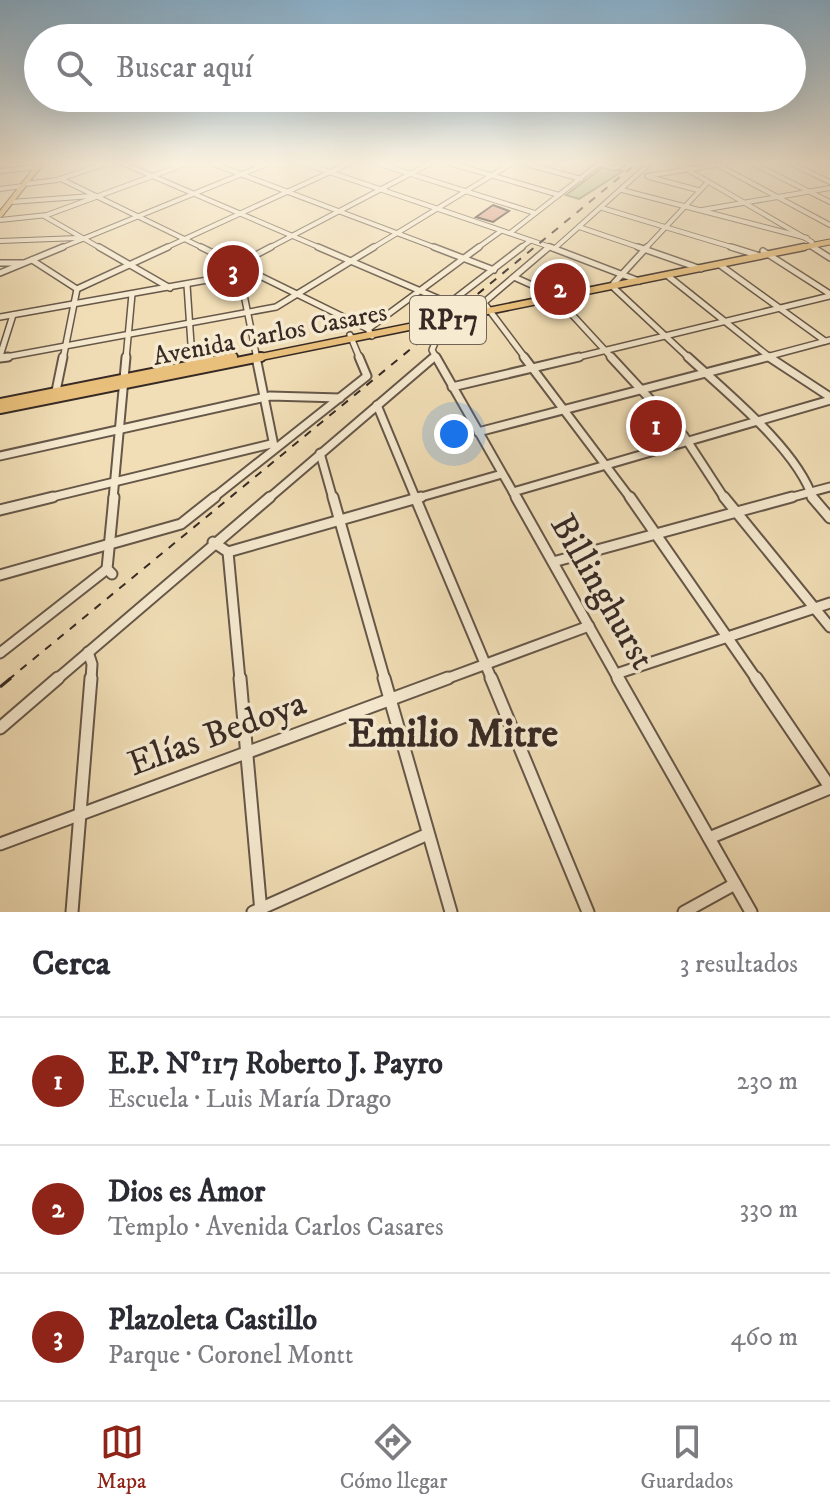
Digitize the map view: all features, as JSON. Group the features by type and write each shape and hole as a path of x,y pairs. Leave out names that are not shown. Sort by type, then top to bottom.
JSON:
{"main road":[{"name":"Avenida Carlos Casares","path":"638,280 830,240"},
{"name":"Avenida Carlos Casares","path":"370,332 761,254"},
{"name":"Avenida Carlos Casares","path":"0,406 475,313"},
{"name":"Avenida Carlos Casares","path":"0,406 56,391 125,380 192,364 256,355"}],"street":[{"path":"0,218 44,216 71,206"},
{"path":"117,206 370,332 501,231"},
{"path":"0,273 165,206"},
{"path":"221,206 451,304"},
{"path":"77,289 258,206"},
{"path":"324,206 494,270"},
{"path":"206,281 350,206"},
{"path":"427,206 623,272 638,280"},
{"path":"13,315 0,357 276,307 443,206"},
{"path":"512,206 535,213"},
{"path":"510,233 545,206"},
{"path":"0,728 213,542 435,356 432,348 437,338 488,307 514,277 605,206"},
{"path":"678,206 810,242"},
{"path":"700,211 731,206"},
{"path":"749,206 810,242 830,258"},
{"path":"794,206 830,225"},
{"path":"683,207 614,285 757,420 808,483 811,493 830,518"},
{"path":"602,208 761,254 830,295"},
{"path":"44,216 170,288"},
{"path":"579,227 699,267"},
{"path":"0,241 82,238"},
{"path":"426,321 530,241"},
{"path":"0,263 29,262 77,289"},
{"path":"238,265 273,446"},
{"path":"720,265 828,341"},
{"path":"0,307 2,317 252,272"},
{"path":"668,276 768,356 830,399"},
{"path":"514,277 555,296 688,441 735,514 830,627"},
{"path":"187,285 192,364"},
{"path":"56,391 77,289"},
{"path":"0,653 109,572 132,294"},
{"path":"452,387 830,295"},
{"path":"488,307 658,535 830,787 709,838"},
{"path":"0,575 176,527 273,446 367,376 351,337"},
{"path":"478,432 828,341"},
{"name":"Billinghurst","path":"435,356 751,912"},
{"path":"0,456 264,397 340,398"},
{"path":"513,492 830,399"},
{"path":"377,405 588,912"},
{"path":"0,510 273,446"},
{"path":"320,453 451,912"},
{"path":"213,542 228,552 502,474"},
{"path":"553,562 830,487"},
{"path":"228,552 258,911 428,834"},
{"path":"616,674 830,603"},
{"name":"Elías Bedoya","path":"0,844 589,626"},
{"path":"72,912 92,664 88,652"},
{"path":"684,912 735,884"}],"building":[{"path":"492,206 509,211 493,222 476,217"}],"railway":[{"path":"8,680 585,206"},
{"path":"0,687 11,678"}],"place":[{"name":"Plazoleta Castillo","path":"233,271"},
{"name":"Dios es Amor","path":"560,289"},
{"name":"E.P. Nº117 Roberto J. Payro","path":"656,426"}],"district":[{"name":"Emilio Mitre","path":"453,735"}]}
